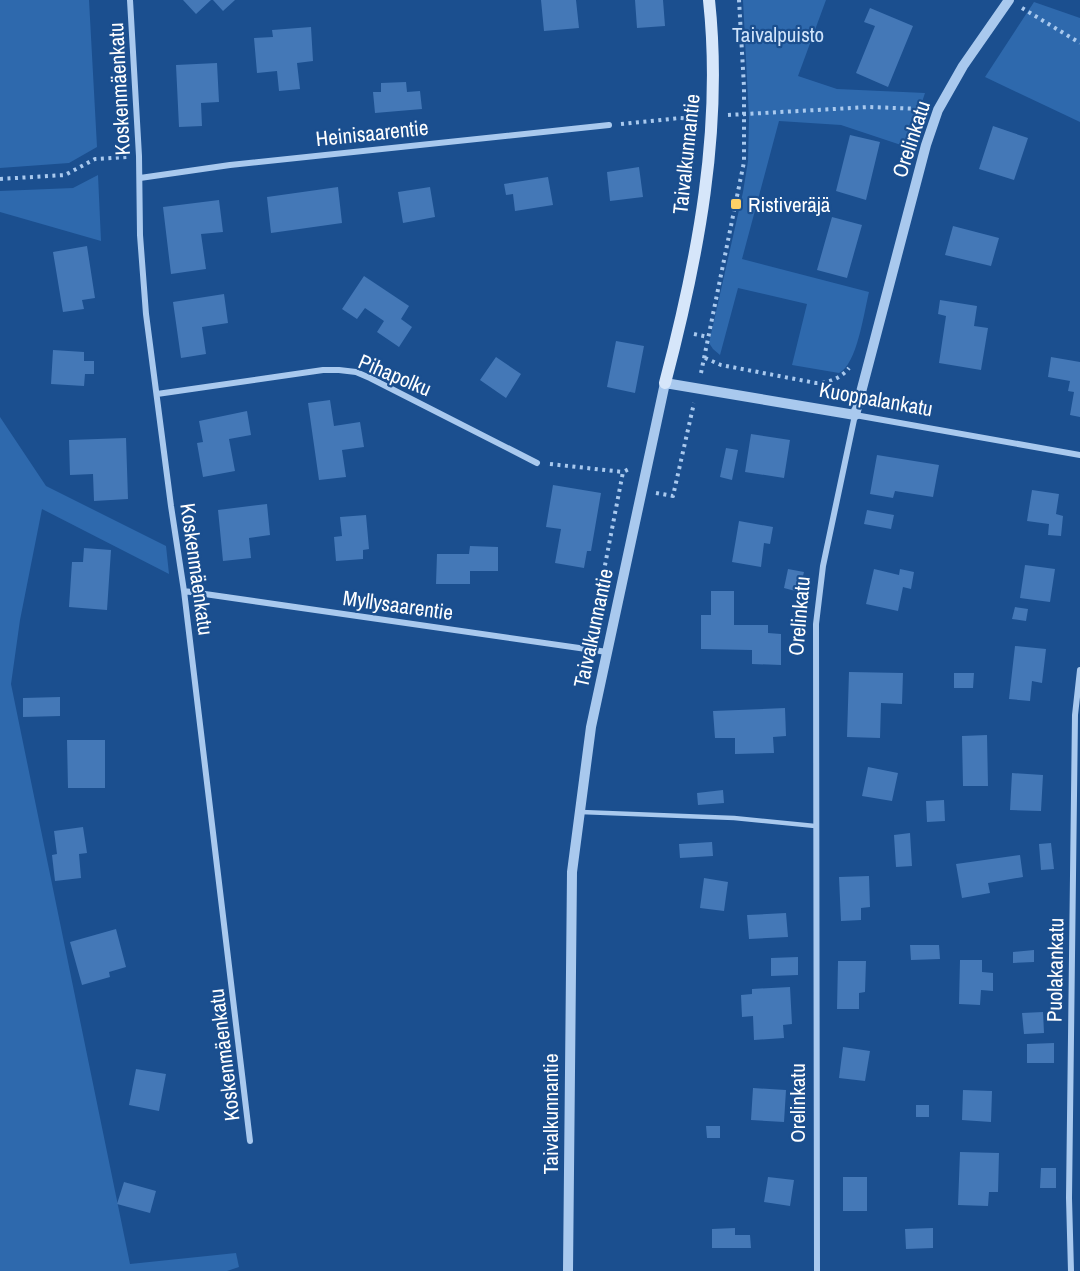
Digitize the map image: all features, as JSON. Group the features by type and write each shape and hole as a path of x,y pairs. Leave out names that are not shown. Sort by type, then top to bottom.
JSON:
{"main road":[{"name":"Taivalkunnantie","path":"665,383 679,331 709,159 713,115 709,0"}],"street":[{"name":"Koskenmäenkatu","path":"130,0 140,178 140,235 146,314 184,591 250,1141"},
{"name":"Orelinkatu","path":"818,1271 814,661 816,613 823,566 855,415 926,145 938,110 978,43 1009,0"},
{"name":"Heinisaarentie","path":"140,178 230,165 609,125"},
{"name":"Pihapolku","path":"157,394 323,370 356,372 400,392 537,463"},
{"name":"Kuoppalankatu","path":"665,383 1080,455"},
{"name":"Taivalkunnantie","path":"568,1271 572,872 591,727 665,383"},
{"name":"Myllysaarentie","path":"184,591 607,652"},
{"name":"Puolakankatu","path":"1071,1271 1075,715 1080,670"}],"lane":[{"path":"579,812 734,818 815,826"}],"path":[{"path":"673,496 705,358 744,162 739,0"},
{"path":"1022,8 1080,43"},
{"path":"744,115 869,107 938,110"},
{"path":"609,125 680,118 698,119"},
{"path":"0,179 64,175 95,159 139,156"},
{"path":"705,358 728,366 816,383 826,383 842,375 851,363"},
{"path":"537,463 623,472"}],"green space":[{"path":"0,0 89,0 97,147 69,163 0,168"},
{"name":"Taivalpuisto","path":"743,0 826,0 798,76 837,89 925,93 907,147 841,125 779,121 742,259 869,292 851,360 839,373 792,365 807,304 738,288 720,355 709,343 748,161 749,118"},
{"path":"1034,2 1080,18 1080,122 985,77"},
{"path":"98,175 101,241 0,212 0,191 73,188"},
{"path":"0,417 46,486 166,546 169,574 42,509 20,620 11,684 130,1264 236,1253 239,1267 227,1271 0,1271"}],"building":[{"path":"183,0 211,0 196,14"},
{"path":"213,0 235,0 223,11"},
{"path":"541,0 576,0 579,28 544,31"},
{"path":"635,0 663,0 665,26 637,28"},
{"path":"870,8 913,26 888,87 856,73 875,26 864,22"},
{"path":"311,27 313,61 297,63 300,89 279,91 277,71 257,73 254,38 273,37 272,30"},
{"path":"217,63 219,102 201,103 202,126 179,127 176,65"},
{"path":"406,82 407,92 420,91 422,109 375,113 373,92 381,92 381,83"},
{"path":"993,126 1028,138 1014,180 979,169"},
{"path":"850,135 880,142 866,200 836,191"},
{"path":"639,167 643,197 610,201 607,172"},
{"path":"548,177 553,205 515,211 513,194 506,195 504,184"},
{"path":"338,187 342,223 271,233 267,197"},
{"path":"430,187 435,217 403,223 398,192"},
{"path":"219,200 223,232 201,234 206,269 171,274 163,207"},
{"path":"832,217 862,225 847,278 817,270"},
{"path":"953,226 999,238 991,266 945,255"},
{"path":"87,246 95,298 82,300 84,309 63,312 53,252"},
{"path":"364,276 409,306 401,319 412,327 399,347 377,332 384,321 365,308 357,319 342,309"},
{"path":"224,294 228,323 202,327 206,354 181,358 173,302"},
{"path":"940,300 977,306 974,326 988,328 981,370 939,363 946,316 938,314"},
{"path":"616,341 644,346 635,393 607,387"},
{"path":"53,350 84,352 84,361 94,361 94,374 85,374 84,386 51,384"},
{"path":"496,357 521,374 506,398 480,380"},
{"path":"1051,357 1080,362 1080,417 1070,415 1074,392 1068,391 1070,381 1048,377"},
{"path":"330,400 334,426 360,422 364,447 342,450 346,477 319,480 308,403"},
{"path":"247,411 251,435 229,439 235,471 203,477 197,443 203,442 199,421"},
{"path":"751,434 790,440 784,478 745,472"},
{"path":"126,438 128,499 94,501 93,474 70,475 69,440"},
{"path":"726,448 738,450 732,480 720,477"},
{"path":"877,455 939,465 933,497 895,491 893,498 870,494"},
{"path":"553,485 601,493 591,551 587,551 584,568 555,563 561,529 546,527"},
{"path":"1032,490 1059,494 1056,514 1063,516 1061,536 1048,535 1049,524 1027,521"},
{"path":"267,504 270,535 249,538 251,558 223,561 218,510"},
{"path":"867,510 894,515 891,529 864,524"},
{"path":"366,515 369,549 363,550 363,559 336,561 334,537 342,536 340,517"},
{"path":"739,521 773,527 770,544 764,543 761,567 732,562"},
{"path":"470,546 498,547 498,571 470,571 470,584 436,584 437,554 469,554"},
{"path":"84,548 111,550 107,610 69,607 72,562 83,562"},
{"path":"1025,565 1055,569 1050,602 1020,598"},
{"path":"788,569 804,572 799,592 784,588"},
{"path":"874,569 899,575 900,569 914,572 911,589 903,587 898,611 866,604"},
{"path":"711,591 734,591 734,625 768,625 768,633 781,634 781,665 752,664 752,650 701,649 701,615 711,615"},
{"path":"1015,607 1028,609 1026,621 1012,619"},
{"path":"1015,646 1046,649 1042,683 1032,681 1030,701 1009,699"},
{"path":"849,672 903,673 902,704 881,703 880,738 847,737"},
{"path":"954,673 974,673 973,688 954,688"},
{"path":"60,697 60,716 23,717 23,698"},
{"path":"785,708 786,736 773,737 774,753 735,754 735,738 715,738 713,711"},
{"path":"987,735 988,786 963,786 962,736"},
{"path":"67,740 105,740 105,788 68,788"},
{"path":"868,767 898,773 892,801 862,796"},
{"path":"1012,773 1043,775 1041,811 1010,810"},
{"path":"723,790 724,803 698,805 697,793"},
{"path":"944,800 945,821 927,822 926,801"},
{"path":"83,827 87,853 79,854 81,878 55,881 52,855 57,854 54,831"},
{"path":"910,833 912,866 896,867 894,835"},
{"path":"712,842 713,856 680,858 679,844"},
{"path":"1051,843 1054,869 1041,870 1039,844"},
{"path":"1020,855 1023,877 988,883 990,893 962,898 956,864"},
{"path":"869,876 870,907 861,908 861,920 841,921 839,877"},
{"path":"704,878 728,882 724,911 700,908"},
{"path":"786,913 788,937 749,939 747,915"},
{"path":"116,929 126,967 109,972 110,977 82,985 70,942"},
{"path":"910,945 939,945 940,959 911,960"},
{"path":"1034,950 1034,962 1013,963 1013,952"},
{"path":"798,957 798,975 771,976 771,958"},
{"path":"960,960 982,960 982,972 993,973 993,991 981,990 980,1005 959,1004"},
{"path":"838,961 866,961 865,992 859,993 859,1009 837,1009"},
{"path":"790,987 792,1024 783,1025 784,1038 754,1040 753,1016 742,1017 741,995 752,994 752,989"},
{"path":"1043,1012 1044,1033 1024,1034 1022,1013"},
{"path":"1054,1043 1054,1063 1027,1063 1027,1044"},
{"path":"843,1047 870,1051 865,1081 839,1078"},
{"path":"136,1069 166,1074 159,1111 129,1105"},
{"path":"753,1088 786,1090 784,1122 751,1120"},
{"path":"963,1090 992,1091 991,1122 962,1120"},
{"path":"916,1105 929,1105 929,1117 916,1117"},
{"path":"706,1126 720,1126 720,1138 707,1138"},
{"path":"960,1152 999,1153 998,1192 989,1192 988,1206 958,1205"},
{"path":"1041,1168 1056,1168 1056,1188 1040,1188"},
{"path":"768,1177 794,1180 790,1206 764,1202"},
{"path":"843,1177 867,1177 867,1211 843,1211"},
{"path":"124,1182 156,1191 150,1213 117,1204"},
{"path":"735,1228 735,1235 750,1235 751,1248 712,1248 712,1229"},
{"path":"933,1228 933,1248 906,1249 905,1229"}],"place":[{"name":"Ristiveräjä","path":"736,204"}]}
